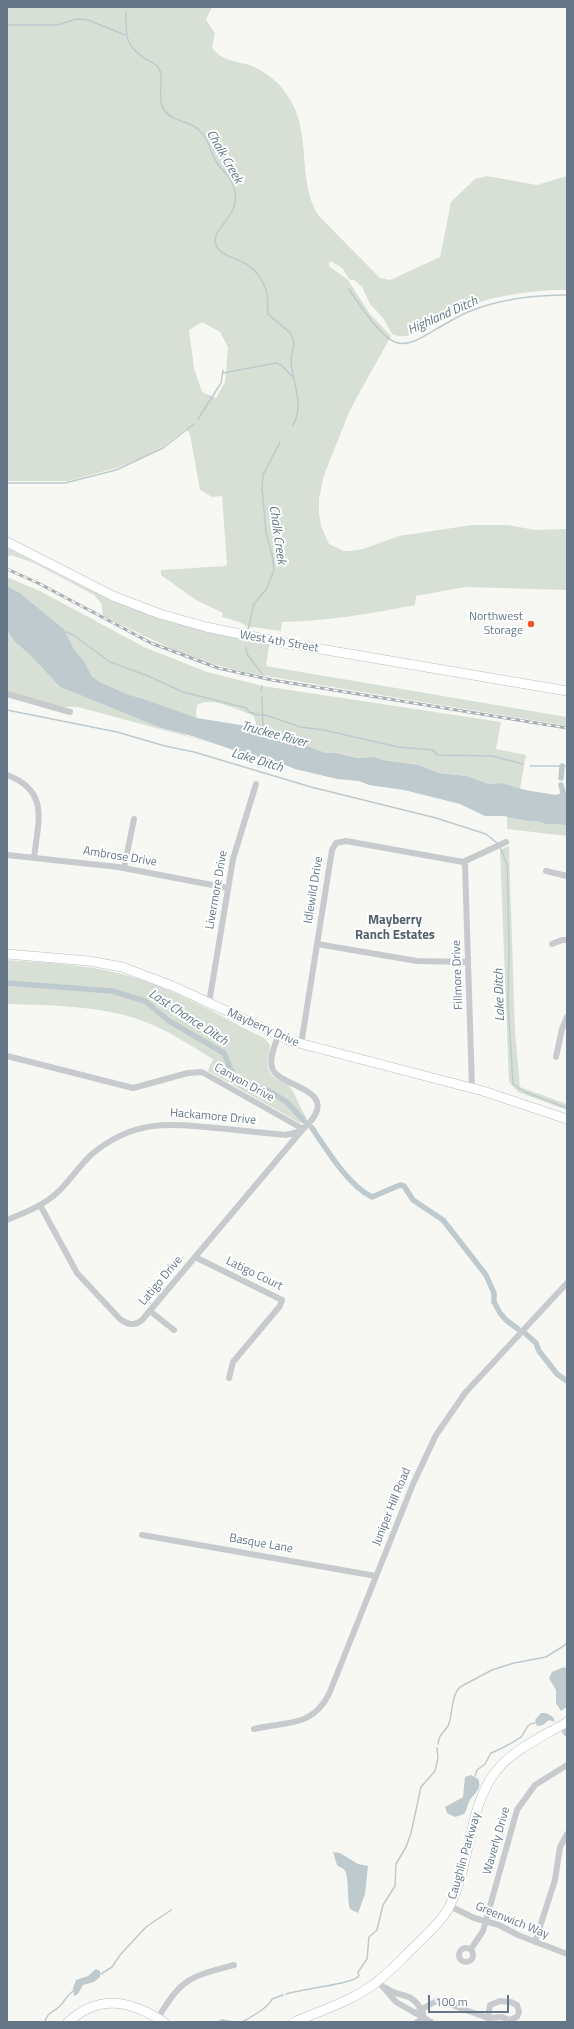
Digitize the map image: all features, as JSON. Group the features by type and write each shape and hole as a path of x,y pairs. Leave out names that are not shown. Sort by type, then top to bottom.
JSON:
{"main road":[{"name":"West 4th Street","path":"7,542 113,596 160,614 206,627 279,642 567,691"},
{"name":"Mayberry Drive","path":"7,954 89,961 122,967 162,981 278,1036 301,1045 472,1088 515,1100 567,1119"},
{"name":"Caughlin Parkway","path":"294,2022 357,1994 378,1981 434,1927 450,1906 482,1799 497,1770 511,1756 564,1723"},
{"path":"68,2022 89,2008 112,2003 133,2006 161,2020"}],"street":[{"path":"7,694 70,712"},
{"path":"7,775 27,785 38,800 39,813 34,858"},
{"name":"Livermore Drive","path":"209,1003 228,888 237,845 256,784"},
{"path":"124,868 134,819"},
{"name":"Idlewild Drive","path":"301,1045 332,850 336,843 346,841 463,862"},
{"path":"463,862 506,842"},
{"name":"Ambrose Drive","path":"7,855 124,868 228,888"},
{"name":"Fillmore Drive","path":"463,862 465,865 472,1088"},
{"path":"546,871 567,876"},
{"path":"552,944 562,940 567,940"},
{"path":"317,944 416,961 468,962"},
{"path":"556,1058 562,1029 567,1017"},
{"name":"Canyon Drive","path":"7,1056 133,1088 188,1073 202,1072 302,1129 314,1116 316,1111 315,1100 306,1090 279,1076 273,1070 271,1063 278,1036"},
{"name":"Hackamore Drive","path":"7,1220 40,1205 60,1190 97,1150 116,1138 136,1130 153,1126 175,1124 292,1135 302,1129"},
{"name":"Latigo Drive","path":"40,1205 77,1273 124,1322 135,1324 142,1320 150,1311 302,1129"},
{"name":"Latigo Court","path":"195,1257 282,1300 280,1306 233,1362 229,1378"},
{"name":"Juniper Hill Road","path":"254,1729 308,1718 320,1709 329,1694 423,1460 443,1424 465,1393 567,1283"},
{"path":"150,1311 174,1330"},
{"name":"Basque Lane","path":"142,1535 376,1576"},
{"path":"564,1723 567,1734"},
{"name":"Waverly Drive","path":"470,1949 479,1938 486,1921 517,1810 535,1786 567,1765"},
{"path":"535,1942 555,1880 560,1848 567,1834"},
{"name":"Greenwich Way","path":"450,1906 567,1954"},
{"path":"161,2020 174,1993 185,1982 200,1974 234,1965"},
{"path":"378,1981 388,1989 409,1996 415,2000 425,2018"},
{"path":"378,1981 389,1995 403,2007 431,2022"},
{"path":"403,2007 409,1996"},
{"path":"415,2013 438,2000 488,2018 499,2017 513,2019 519,2012 517,2005 512,2002 493,2002 488,2008 488,2018"},
{"path":"418,2022 425,2018"}],"shaded area":[{"path":"7,7 212,7 206,20 215,33 212,47 215,52 224,58 252,66 262,71 272,78 284,90 295,109 300,123 308,186 311,201 318,215 380,278 390,280 440,257 451,202 475,179 487,176 537,185 567,176 567,290 530,292 502,296 477,302 448,315 418,333 408,336 399,336 392,334 383,318 370,304 362,287 354,280 350,280 342,268 332,262 329,262 329,266 348,280 370,314 391,336 350,410 324,475 319,499 319,512 321,526 329,544 344,551 363,549 399,536 472,525 508,525 535,530 567,529 567,590 465,587 416,596 415,605 332,619 282,622 281,631 250,628 239,622 222,617 223,613 196,600 161,575 161,570 225,566 227,564 222,496 212,497 200,490 190,434 186,429 164,446 143,457 116,468 68,481 7,481","holes":["202,322 220,332 228,347 225,382 216,398 202,392 194,368 189,330"]},
{"path":"7,548 86,588 134,609 201,630 269,645 266,666 567,717 567,726 248,673 213,664 176,651 103,616 101,603 94,595 36,564 11,555 7,557"},
{"path":"7,577 40,591 144,647 207,672 263,686 501,722 496,749 526,755 520,789 502,783 489,784 467,776 439,773 419,765 383,760 374,757 358,758 335,753 326,753 291,740 272,737 267,731 254,727 256,723 254,717 250,714 223,704 209,702 197,705 197,718 129,695 100,682 92,676 84,661 74,649 64,629 20,593 7,586"},
{"path":"7,586 20,593 64,629 74,649 84,661 92,676 100,682 129,695 197,718 259,728 267,731 272,737 291,740 326,753 335,753 358,758 374,757 383,760 419,765 439,773 467,776 489,784 502,783 525,790 556,795 562,793 564,796 567,795 567,825 546,824 504,816 485,816 460,804 404,790 369,785 359,781 337,779 295,769 273,760 248,755 192,736 161,728 60,687 30,655 14,641 7,630"},
{"path":"7,630 14,641 30,655 60,687 161,728 215,744 78,707 57,707 7,691"},
{"path":"507,816 546,824 567,825 567,836 507,829"},
{"path":"509,846 515,1031 520,1087 567,1104 567,1110 518,1092 509,1082 500,850"},
{"path":"7,960 65,964 122,974 159,986 177,994 264,1038 270,1045 268,1064 269,1072 275,1078 290,1087 307,1118 305,1121 300,1123 208,1071 213,1059 187,1043 140,1020 125,1015 92,1009 7,1004"},
{"path":"564,1667 567,1669 567,1707 561,1711 556,1703 556,1690 549,1678 552,1672"},
{"path":"541,1713 546,1713 553,1717 555,1722 549,1720 543,1725 537,1726 535,1720"},
{"path":"471,1775 478,1779 479,1786 469,1802 464,1814 455,1817 447,1813 445,1807 463,1797 465,1777"},
{"path":"333,1852 340,1853 358,1864 368,1866 365,1894 358,1913 350,1909 346,1874 344,1869 337,1865"},
{"path":"96,1969 100,1971 100,1977 94,1982 83,1985 78,1994 74,1996 73,1988 76,1980 88,1976"}],"waterway":[{"name":"Chalk Creek","path":"126,12 126,33 130,44 138,54 156,65 160,71 160,98 166,113 194,126 202,133 217,163 232,182 235,193 235,203 232,212 215,238 216,245 221,252 246,264 258,275 263,282 267,293 268,314 287,330 293,338 294,345 291,361 298,402 298,410 293,425"},
{"path":"7,25 57,25 77,19 88,20 125,35"},
{"name":"Highland Ditch","path":"349,289 378,328 385,335 398,343 409,343 419,339 460,316 484,306 519,298 567,295"},
{"path":"223,373 276,363 281,365 294,378"},
{"name":"Highland Ditch","path":"198,419 221,383 223,370"},
{"name":"Highland Ditch","path":"7,483 65,483 116,470 163,448 194,424"},
{"name":"Chalk Creek","path":"248,629 254,604 267,588 274,570 272,554 266,533 262,487 263,475 280,442"},
{"name":"Truckee River","path":"66,632 75,636 110,662 148,676 183,692 246,708 249,712 259,715 266,715 300,727 324,730 398,747 433,750 437,755 492,756 523,764"},
{"name":"Chalk Creek","path":"246,647 247,654 263,675"},
{"name":"Chalk Creek","path":"261,691 262,686"},
{"name":"Chalk Creek","path":"262,697 263,729"},
{"name":"Lake Ditch","path":"7,710 117,732 165,746 194,752 311,787 436,818 486,834 497,843"},
{"path":"530,766 567,766"},
{"path":"561,778 562,766"},
{"path":"561,785 567,807"},
{"name":"Lake Ditch","path":"500,847 507,864 509,945 508,1004 513,1084 525,1092 567,1108"},
{"name":"Last Chance Ditch","path":"7,983 112,991 145,1001 169,1021 224,1053 231,1070 240,1083 245,1087 265,1089 271,1092 288,1103 304,1121"},
{"name":"Last Chance Ditch","path":"312,1128 346,1176 363,1191 372,1197 400,1185 404,1186 413,1200 443,1220 486,1275 494,1293 494,1302 500,1313 506,1320 518,1329"},
{"name":"Last Chance Ditch","path":"526,1334 536,1343 539,1351 557,1374 567,1381"},
{"path":"438,1744 441,1735 450,1722 453,1701 460,1687 492,1670 514,1663 546,1657 565,1645 567,1642"},
{"path":"475,1776 477,1770 485,1764 491,1753 520,1738 528,1726 535,1723"},
{"path":"286,1994 337,1984 355,1979 359,1976 358,1972 367,1959 369,1937 377,1930 383,1905 395,1886 396,1864 406,1847 411,1833 421,1787 435,1771 438,1758 437,1748"},
{"path":"101,1974 112,1967 120,1955 146,1927 171,1910"},
{"path":"45,2022 49,2014 60,2006 73,1991"},
{"path":"242,2022 263,2009 272,1999 283,1995"},
{"path":"218,2022 222,2020 234,2022"}],"railway":[{"path":"7,569 40,584 151,643 218,668 272,680 567,728"}],"place":[{"name":"Northwest Storage","path":"531,624"}],"district":[{"name":"Mayberry Ranch Estates","path":"395,928"}]}
